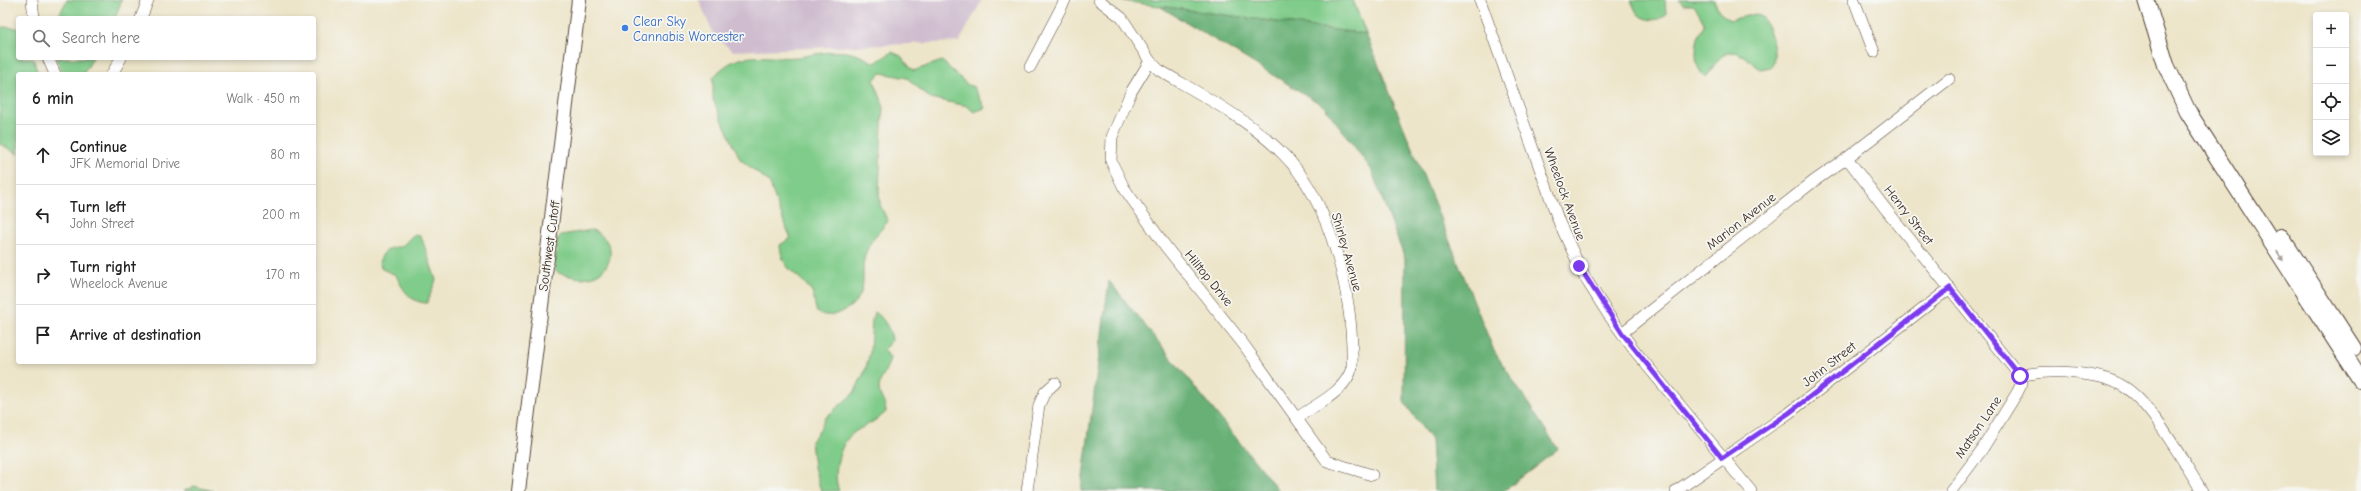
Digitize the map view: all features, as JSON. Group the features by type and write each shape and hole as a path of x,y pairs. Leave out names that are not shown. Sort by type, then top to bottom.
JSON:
{"highway":[{"path":"2146,0 2166,65 2188,112 2361,380"},
{"path":"2156,0 2174,58 2197,109 2332,314 2361,362"},
{"path":"2332,314 2361,350"}],"main road":[{"name":"Southwest Cutoff","path":"518,491 579,0"}],"street":[{"path":"32,0 34,16"},
{"path":"142,16 148,0"},
{"path":"1030,67 1065,0"},
{"name":"Shirley Avenue","path":"1099,0 1122,18 1150,61 1159,70 1244,122 1282,153 1306,183 1326,222 1340,272 1347,307 1352,367 1350,376 1342,387 1297,418"},
{"name":"Wheelock Avenue","path":"1480,0 1568,245 1586,280 1622,333 1722,458 1751,491"},
{"path":"1854,0 1874,52"},
{"path":"49,60 54,72"},
{"path":"113,72 120,60"},
{"name":"Hilltop Drive","path":"1150,61 1131,92 1114,128 1110,150 1115,172 1124,188 1166,247 1244,345 1327,461 1372,475"},
{"name":"Marion Avenue","path":"1622,333 1814,181 1847,158 1878,132 1949,79"},
{"name":"Henry Street","path":"1847,158 2020,376"},
{"name":"John Street","path":"1676,491 1789,413 1950,288"},
{"path":"2020,376 2049,371 2084,374 2101,377 2126,388 2144,406 2202,491"},
{"name":"Matson Lane","path":"1951,491 1981,451 2018,393 2022,383 2020,376"},
{"path":"1027,491 1039,405 1045,392 1055,382"}],"shaded area":[{"path":"699,0 982,0 959,42 733,51 714,36"}],"green space":[{"path":"67,0 122,0 116,16 56,16 60,13"},
{"path":"1353,0 1366,34 1122,1"},
{"path":"1631,0 1665,0 1666,14 1664,17 1653,20 1642,17 1634,8"},
{"path":"1679,0 1714,0 1719,12 1730,20 1755,14 1762,17 1768,28 1774,48 1771,67 1760,69 1740,54 1730,53 1724,55 1718,60 1706,77 1699,70 1696,59 1698,38 1704,23 1694,5 1683,5"},
{"path":"1159,6 1366,34 1494,351 1558,449 1504,491 1434,491 1431,440 1404,402 1405,259 1371,169 1324,106"},
{"path":"0,28 16,28 16,60 34,60 37,72 16,72 16,153 0,144"},
{"path":"826,52 848,52 875,63 892,52 901,56 913,71 942,61 968,85 974,87 985,108 974,112 967,106 930,98 907,78 881,73 874,80 883,104 879,191 880,205 888,221 874,238 867,250 863,266 863,284 860,296 844,311 837,314 823,315 817,312 811,291 784,261 781,254 780,245 791,238 769,182 740,159 713,100 713,78 722,68 732,62 752,57 797,57"},
{"path":"57,60 92,60 85,72 62,72"},
{"path":"592,230 602,236 608,245 610,254 608,262 603,270 595,275 584,278 563,275 556,271 554,269 558,238 561,235"},
{"path":"413,235 421,236 436,280 427,303 411,298 404,290 396,275 382,269 379,262 387,250 401,247"},
{"path":"1109,281 1279,491 1081,491"},
{"path":"875,312 886,324 892,340 884,349 890,358 879,388 886,412 857,430 846,441 837,464 836,480 839,491 821,491 814,467 811,441 819,431 825,418 854,393 865,371 870,352 872,319"},
{"path":"194,486 213,491 184,491"}],"place":[{"name":"Clear Sky Cannabis Worcester","path":"625,28"}],"route":[{"path":"1579,266 1586,280 1608,314 1635,351 1722,458 1789,413 1950,288 2020,373 2020,376"}]}
